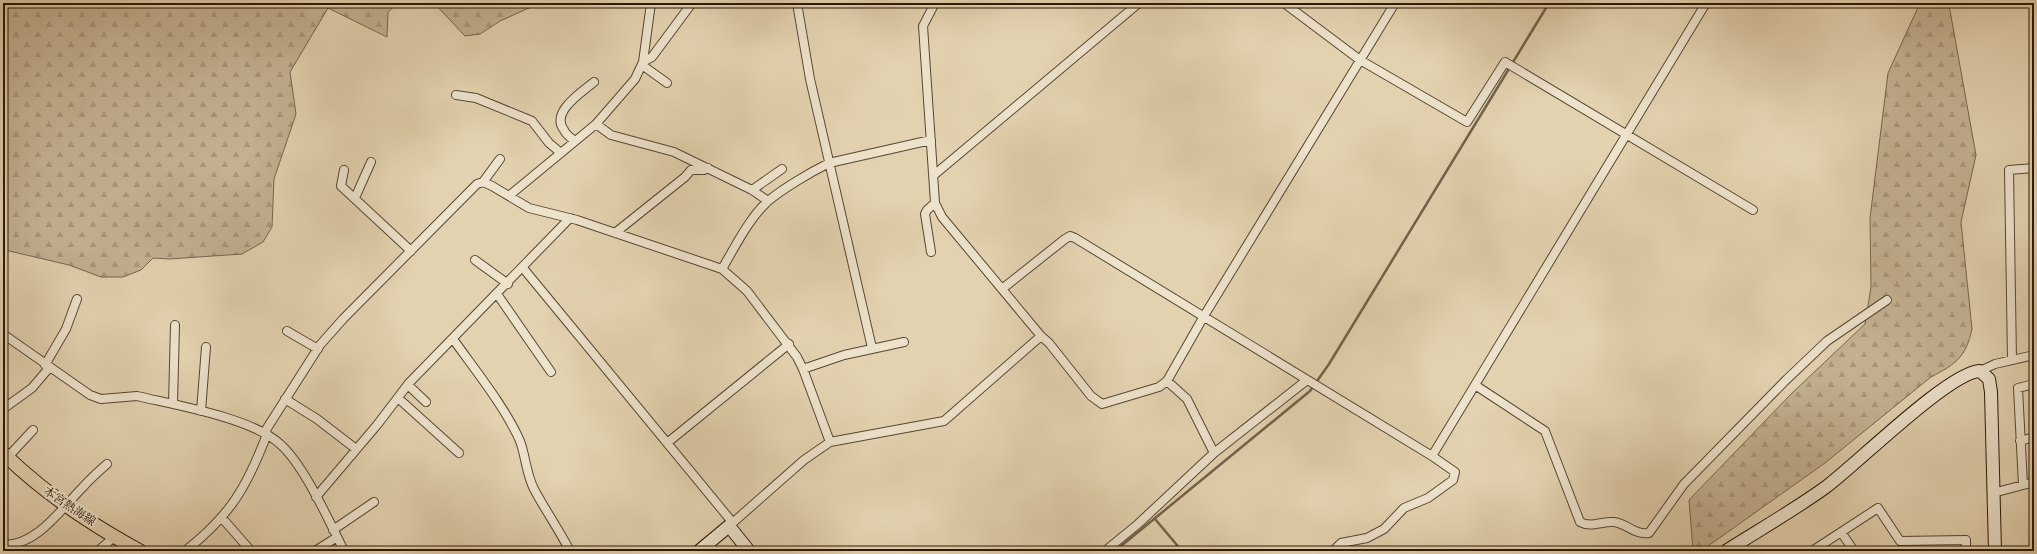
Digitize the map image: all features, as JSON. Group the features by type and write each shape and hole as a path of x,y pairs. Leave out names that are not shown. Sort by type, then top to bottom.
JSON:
{"main road":[{"name":"本宮熱海線","path":"5,456 36,484 66,506 114,537 140,551"}],"street":[{"path":"510,195 596,124 635,79 642,64 652,3"},
{"path":"642,64 652,57 692,3"},
{"path":"797,3 810,79 872,348"},
{"path":"934,3 923,26 935,203 942,217 1041,336 1049,343 1091,396 1102,404 1152,389 1167,381 1204,316 1395,3"},
{"path":"934,175 1139,3"},
{"path":"1284,3 1360,60 1467,122 1506,62 1753,210"},
{"path":"1432,456 1706,3"},
{"path":"642,64 668,83"},
{"path":"575,141 564,131 561,126 562,115 570,103 594,82"},
{"path":"456,95 476,98 532,121 549,143 561,153"},
{"path":"596,124 611,135 674,152 752,190 768,201"},
{"path":"722,269 737,242 758,211 768,201 829,163 931,140"},
{"path":"185,551 215,527 249,479 265,433 285,399 318,349 343,319 477,184 483,182 500,159"},
{"path":"355,198 370,162"},
{"path":"615,233 685,177 691,170 704,170 708,168"},
{"path":"2012,360 2009,170 2034,168"},
{"path":"752,190 782,169"},
{"path":"344,170 341,186 411,251"},
{"path":"483,182 510,195 529,208 570,218 722,269 747,291 788,344 804,369 830,442"},
{"path":"931,252 925,214 926,210 935,203"},
{"path":"316,497 408,385 508,284 570,218"},
{"path":"1002,288 1070,236 1320,387 1432,456 1455,472 1453,480 1428,498 1404,508 1384,529 1367,538 1341,543 1333,551"},
{"path":"475,260 508,284"},
{"path":"523,268 667,443 731,524 750,551"},
{"path":"497,294 551,372"},
{"path":"3,409 32,388 47,367 66,329 77,299"},
{"path":"1475,386 1545,431 1580,522 1586,525 1614,522 1638,534 1649,533 1684,484 1786,379 1827,341 1887,300"},
{"path":"173,404 175,325"},
{"path":"287,331 318,349"},
{"path":"3,334 47,367 97,398 137,396 201,411 265,433 289,453 316,497 344,551"},
{"path":"699,551 804,460 830,442 944,421 1041,336"},
{"path":"453,339 493,396 516,434 534,490 570,551"},
{"path":"804,369 872,348 904,342"},
{"path":"667,443 788,344"},
{"path":"201,411 206,347"},
{"path":"1726,551 1827,486 1930,400 1968,374 1980,372 1995,364 2034,355"},
{"path":"1980,372 1988,377 1990,387 1995,551"},
{"path":"1167,381 1190,404 1214,453"},
{"path":"1105,551 1138,524 1214,453 1309,381"},
{"path":"2023,485 2018,388 2034,384"},
{"path":"408,385 426,402"},
{"path":"398,398 459,453"},
{"path":"285,399 317,419 356,449"},
{"path":"5,456 33,430"},
{"path":"2020,441 2034,437"},
{"path":"3,545 21,542 30,537 66,506 107,464"},
{"path":"1993,493 2034,482"},
{"path":"315,551 374,502"},
{"path":"1812,551 1878,508 1900,541 1966,540 1966,551"},
{"path":"222,518 252,551"},
{"path":"1841,532 1854,551"},
{"path":"98,551 114,537"}],"green space":[{"path":"3,3 410,3 396,5 388,12 387,37 328,8 290,72 296,114 274,179 272,227 263,242 242,254 169,259 153,258 141,270 123,277 101,277 69,265 5,250 3,248"},
{"path":"434,3 540,3 500,21 480,34 465,36"},
{"path":"1920,3 1950,3 1949,5 1976,155 1961,222 1972,329 1970,339 1959,359 1931,377 1825,463 1701,551 1693,551 1689,500 1791,394 1865,324 1871,287 1870,218 1888,73"}],"waterway":[{"path":"1115,551 1310,391 1329,364 1549,3"},
{"path":"1155,519 1182,551"}]}
